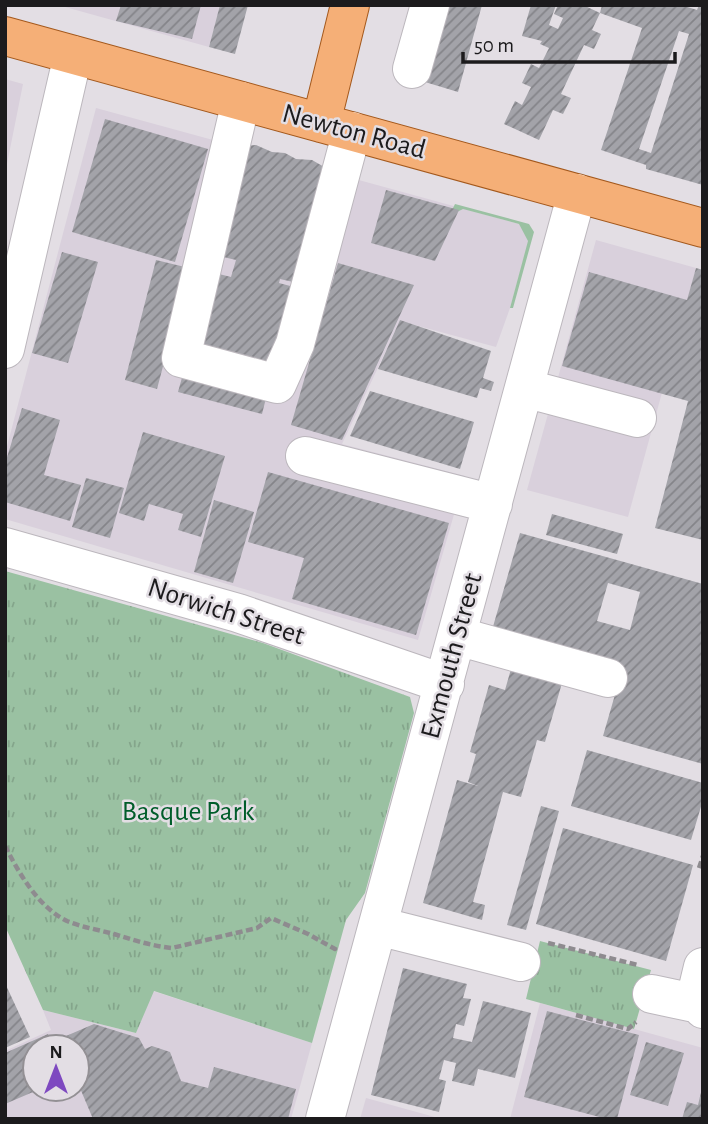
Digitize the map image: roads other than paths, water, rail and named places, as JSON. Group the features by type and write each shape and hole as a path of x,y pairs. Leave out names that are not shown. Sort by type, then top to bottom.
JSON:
{"main road":[{"path":"336,127 350,5"},
{"name":"Newton Road","path":"5,36 703,228"}],"street":[{"path":"412,69 430,5"},
{"path":"5,349 21,208 73,55"},
{"path":"241,101 181,358 278,384 295,344 336,127"},
{"name":"Exmouth Street","path":"325,1119 577,193"},
{"path":"524,388 637,418"},
{"path":"305,456 493,504"},
{"name":"Norwich Street","path":"5,547 238,613 451,660"},
{"path":"451,660 504,673"},
{"path":"451,660 608,678"},
{"path":"378,926 534,952"},
{"path":"644,995 701,993"}],"park label":[{"name":"Basque Park","path":"188,812"}]}
